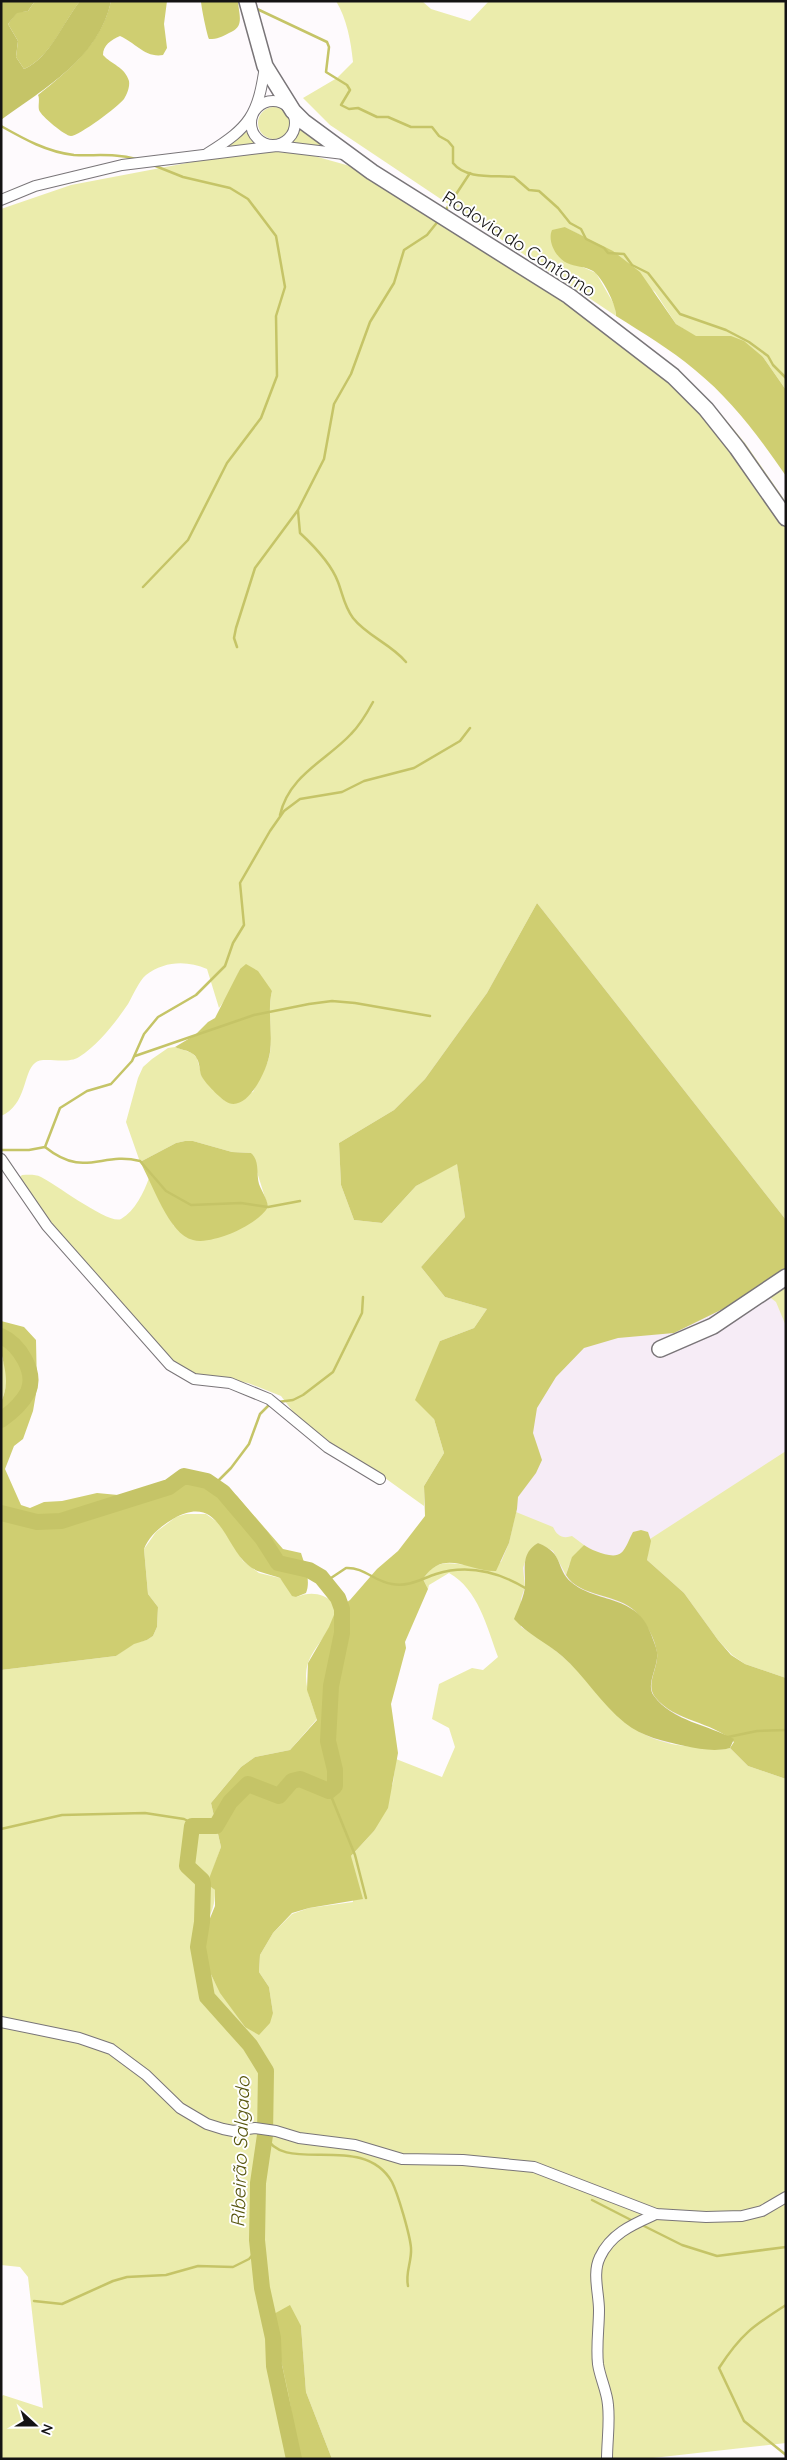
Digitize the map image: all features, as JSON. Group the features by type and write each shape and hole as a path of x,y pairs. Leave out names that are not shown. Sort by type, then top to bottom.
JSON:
{"main road":[{"name":"Rodovia do Contorno","path":"247,1 265,66 293,111 312,129 372,172 568,296 673,376 713,417 738,448 786,518"},
{"path":"660,1349 713,1326 786,1277"}],"street":[{"path":"265,66 252,126 257,138 262,142 277,146 348,154"},
{"path":"1,200 35,186 122,166 203,156 277,146 292,132 294,122 293,111 275,102 263,104 233,137 203,156"},
{"path":"1,1159 47,1226 170,1365 194,1379 230,1384 270,1400 327,1447 380,1479"},
{"path":"1,2022 101,2044 121,2055 180,2108 196,2118 228,2130 255,2128 276,2131 299,2138 355,2145 402,2159 463,2160 534,2167 656,2214 706,2217 742,2216 762,2212 786,2198"},
{"path":"606,2459 608,2404 598,2366 599,2309 596,2272 599,2258 608,2243 620,2231 656,2214"}],"shaded area":[{"path":"1,1 35,1 28,11 17,13 8,24 18,41 16,57 24,69 33,64 49,48 80,1 111,1 105,21 83,55 52,83 1,120"},
{"path":"35,1 80,1 49,48 33,64 24,69 16,57 18,41 8,24 17,12 28,11"},
{"path":"111,1 167,1 164,24 167,48 163,55 151,54 120,36 108,43 104,48 103,55 124,72 129,81 129,88 121,103 99,120 71,136 64,133 44,117 39,110 38,95 62,76 83,54 107,16"},
{"path":"201,1 238,1 240,20 237,28 222,37 209,39"},
{"path":"565,227 613,251 640,272 676,324 696,336 731,336 744,341 763,357 786,390 786,476 766,447 721,394 676,355 616,316 616,311 608,292 597,274 587,268 563,261 559,257 552,244 551,234 552,230"},
{"path":"537,903 786,1220 786,1278 674,1333 618,1338 584,1348 556,1377 537,1408 533,1433 542,1460 536,1473 518,1497 509,1543 496,1571 448,1563 439,1564 423,1579 428,1589 405,1642 406,1648 391,1704 398,1753 388,1808 374,1831 351,1856 363,1899 309,1908 292,1913 273,1933 260,1955 259,1972 269,1987 273,2013 270,2023 259,2035 245,2027 220,1993 204,1960 204,1933 215,1906 215,1890 207,1884 221,1847 211,1803 241,1767 255,1757 290,1750 317,1720 307,1690 308,1663 329,1627 336,1610 350,1600 377,1569 398,1551 425,1516 424,1486 444,1453 434,1419 415,1400 440,1341 474,1328 487,1309 445,1297 421,1267 465,1217 457,1164 416,1186 382,1223 354,1220 341,1185 339,1143 394,1110 425,1079 487,993"},
{"path":"543,904 786,1202 786,1465 651,1789 490,1609 500,1356 402,1109"},
{"path":"246,964 258,971 272,991 270,1006 271,1044 265,1069 255,1088 248,1097 241,1102 233,1104 222,1099 205,1081 201,1075 198,1061 193,1054 175,1047 195,1035 215,1018 240,969"},
{"path":"193,1141 232,1152 251,1153 256,1160 259,1184 266,1198 268,1207 265,1211 256,1220 244,1227 206,1241 193,1240 184,1236 176,1229 162,1207 140,1162 176,1143"},
{"path":"1,1321 24,1327 36,1340 37,1388 33,1411 23,1439 14,1446 5,1469 21,1505 30,1508 44,1502 62,1501 97,1493 139,1497 188,1483 216,1488 226,1487 237,1496 283,1549 301,1553 308,1578 306,1593 296,1597 292,1596 280,1578 251,1568 211,1517 201,1512 189,1512 173,1519 160,1528 152,1536 144,1549 148,1594 158,1607 157,1627 153,1636 134,1644 116,1656 1,1670 1,1402 5,1390 6,1374 1,1348"},
{"path":"641,1530 648,1532 651,1541 647,1560 684,1593 731,1655 745,1664 786,1678 786,1779 748,1766 730,1748 734,1742 725,1735 683,1717 663,1705 652,1692 651,1687 657,1653 650,1631 643,1621 628,1606 619,1601 580,1588 566,1575 572,1557 584,1545 602,1554 617,1555 625,1549 633,1532"},
{"path":"538,1543 547,1547 556,1556 563,1572 571,1582 581,1589 626,1606 645,1621 657,1650 651,1686 654,1696 681,1717 734,1739 730,1748 713,1750 685,1746 654,1738 632,1728 608,1707 562,1656 514,1619 525,1589 526,1557 532,1547"},
{"path":"290,2305 301,2326 306,2392 332,2459 295,2459 290,2401 272,2315"}],"green space":[{"path":"336,1 422,1 431,9 470,21 489,1 786,1 786,390 763,357 714,336 696,337 676,324 655,292 598,244 565,227 557,252 560,257 596,273 615,306 616,316 330,125 303,98 337,78 353,62 348,31"},
{"path":"274,107 280,108 285,112 289,117 289,129 285,134 280,138 274,139 268,138 263,134 259,129 258,123 259,117 263,112 268,108"},
{"path":"299,122 328,147 290,142 296,135"},
{"path":"249,130 253,140 257,143 220,150"},
{"path":"263,151 307,154 350,166 648,353 721,414 745,443 786,502 786,1220 537,903 487,993 425,1079 394,1110 339,1143 341,1185 354,1220 382,1223 416,1186 457,1163 465,1217 421,1267 445,1297 487,1309 474,1328 440,1341 434,1419 444,1453 424,1486 424,1506 385,1478 359,1468 325,1438 300,1421 281,1396 248,1383 193,1375 159,1356 41,1217 20,1177 22,1175 36,1175 41,1177 94,1210 115,1219 121,1219 131,1211 142,1195 149,1178 174,1226 268,1207 251,1153 232,1152 193,1141 185,1141 176,1143 140,1162 126,1122 138,1078 143,1067 168,1048 175,1047 192,1053 197,1058 202,1077 225,1101 253,1092 270,1053 270,1006 272,991 240,969 229,994 219,1008 207,969 192,964 176,963 153,970 143,978 128,1004 106,1033 86,1052 74,1059 62,1061 43,1060 35,1063 31,1067 16,1104 1,1116 1,209 71,185 234,154"},
{"path":"786,1278 786,1326 776,1302 767,1295"},
{"path":"1,1356 7,1379 1,1402"},
{"path":"786,1451 786,1678 745,1664 732,1655 718,1640 684,1593 647,1560 650,1539"},
{"path":"516,1512 553,1527 556,1533 561,1536 572,1536 584,1545 569,1565 566,1575 553,1551 538,1543 528,1553 523,1568 525,1587 521,1599 521,1627 567,1660 617,1714 642,1733 657,1740 675,1744 713,1749 730,1748 748,1766 786,1779 786,2443 644,2459 332,2459 306,2392 301,2326 277,2352 287,2381 291,2401 295,2459 1,2459 1,2398 3,2395 43,2408 28,2277 20,2267 1,2265 1,1670 116,1656 134,1643 147,1640 153,1636 157,1627 158,1607 148,1594 144,1549 156,1532 176,1517 186,1514 206,1514 220,1524 243,1561 259,1573 280,1578 296,1597 316,1594 326,1597 335,1603 335,1611 330,1627 311,1656 306,1670 308,1692 317,1719 290,1750 255,1757 241,1767 211,1803 221,1847 208,1884 215,1890 215,1897 213,1908 204,1930 202,1943 204,1956 215,1982 245,2027 273,2013 269,1987 259,1972 260,1955 273,1933 292,1914 309,1908 353,1902 351,1856 374,1831 393,1783 396,1759 442,1777 455,1747 449,1728 432,1719 439,1684 472,1668 483,1670 498,1657 480,1610 459,1580 449,1573 429,1585 428,1589 423,1579 440,1564 476,1565 501,1562 509,1543"}],"waterway":[{"path":"255,8 327,42 329,47 326,72 347,85 350,90 341,105 349,109 358,108 377,117 388,117 411,127 432,127 439,136 448,141 453,147 453,163 465,172 482,176 514,177 529,190 539,191 558,208 570,223 581,229 586,239 604,248 608,253 624,254 632,265 648,273 680,314 726,330 749,342 768,356 773,365 786,378"},
{"path":"1,126 18,136 54,151 74,155 113,155 136,159"},
{"path":"143,587 188,540 227,463 261,418 277,376 276,316 285,287 276,236 248,199 230,188 183,177 153,165"},
{"path":"445,211 470,173"},
{"path":"237,647 234,638 236,628 255,568 298,510 324,459 334,404 351,374 370,322 394,283 404,250 427,235 439,220"},
{"path":"298,511 300,533 331,568 350,614 365,630 406,662"},
{"path":"280,815 285,801 300,779 351,734 373,702"},
{"path":"1,1150 29,1150 45,1147 60,1108 87,1091 111,1084 132,1061 144,1034 158,1017 196,995 225,966 233,943 244,925 240,883 270,831 284,811 300,799 342,792 364,781 414,768 460,741 470,728"},
{"path":"135,1056 254,1015 309,1004 332,1001 355,1003 430,1016"},
{"path":"45,1147 59,1156 82,1163 114,1159 140,1161 166,1191 191,1205 241,1203 268,1207 300,1201"},
{"path":"278,1402 293,1400 303,1395 333,1372 362,1313 363,1297"},
{"name":"Ribeirão Salgado","path":"1,1336 20,1352 25,1360 30,1376 28,1392 23,1400 1,1420"},
{"path":"214,1485 231,1468 249,1444 260,1414 271,1403"},
{"name":"Ribeirão Salgado","path":"1,1513 37,1522 61,1521 169,1487 184,1476 207,1481 223,1492 262,1538 278,1563 309,1570 321,1577 338,1598 342,1609 342,1633 331,1686 328,1741 335,1770 335,1786 329,1791 300,1779 292,1781 279,1796 248,1784 230,1802 216,1826 192,1826 187,1866 202,1880 203,1884 202,1922 198,1947 207,1997 250,2045 266,2071 265,2135 258,2183 257,2240 262,2288 273,2338 274,2366 294,2459"},
{"path":"325,1582 346,1568 352,1568 380,1581 398,1585 448,1571 471,1570 494,1574 527,1589"},
{"path":"728,1737 757,1731 786,1730"},
{"path":"329,1791 355,1855 366,1898"},
{"path":"1,1829 62,1815 145,1813 184,1819 194,1824"},
{"path":"265,2135 274,2147 288,2153 343,2155 362,2159 379,2167 392,2182 408,2234 411,2248 407,2276 408,2286"},
{"path":"592,2200 633,2221"},
{"path":"640,2224 682,2245 717,2256 786,2247"},
{"path":"34,2301 62,2304 113,2281 127,2277 166,2275 198,2266 233,2267 249,2259 257,2250"},
{"path":"786,2305 748,2332 719,2368 744,2421 786,2455"}]}
